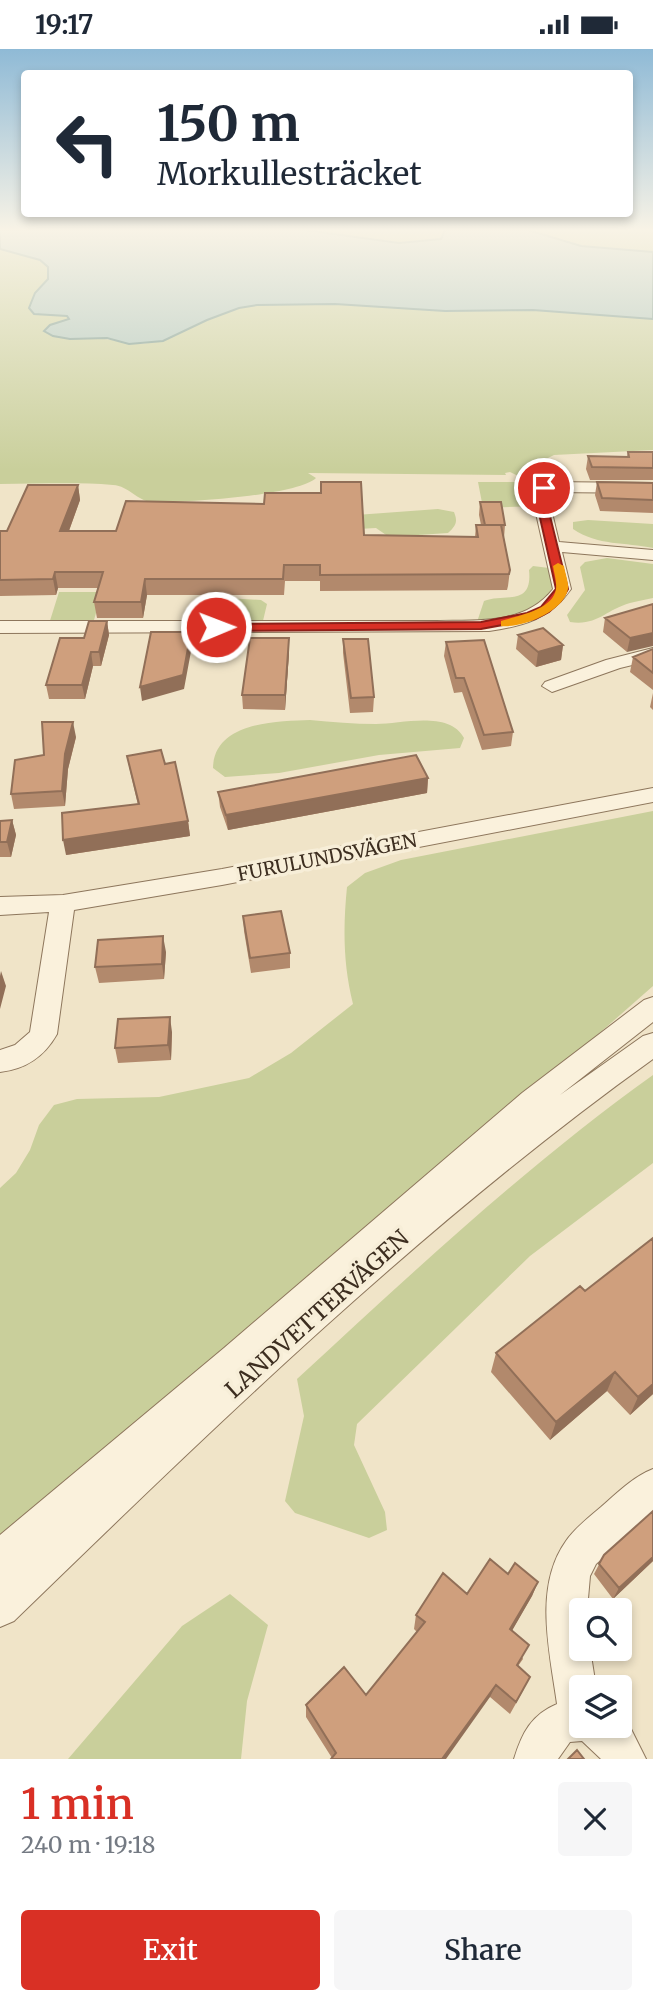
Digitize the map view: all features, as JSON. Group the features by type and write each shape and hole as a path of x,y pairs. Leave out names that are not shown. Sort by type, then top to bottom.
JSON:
{"street":[{"path":"0,628 437,627 503,624 545,609 562,589 541,500 544,488 653,488"},
{"path":"552,546 653,555"},
{"path":"552,686 613,664 653,654"},
{"name":"FURULUNDSVÄGEN","path":"0,906 63,903 300,863 653,795"},
{"path":"0,1061 35,1048 43,1034 63,903"},
{"name":"LANDVETTERVÄGEN","path":"0,1560 236,1360 512,1118 653,1007"},
{"name":"LANDVETTERVÄGEN","path":"0,1607 135,1477 405,1236 590,1087 653,1044"},
{"path":"577,1675 566,1613 567,1588 578,1556 653,1488"},
{"path":"536,1759 539,1746 549,1730 563,1721 569,1721"},
{"path":"609,1738 615,1742 624,1759"}],"green space":[{"path":"0,310 51,310 56,315 67,316 69,319 50,325 70,339 89,337 141,344 163,341 234,310 533,310 653,319 653,450 554,455 544,460 545,472 542,480 526,479 510,472 505,473 506,475 308,473 316,478 305,484 263,494 152,502 113,485 0,484"},
{"path":"478,482 518,482 536,489 537,506 483,508"},
{"path":"438,509 454,512 456,524 448,533 389,537 376,528 358,529 356,515"},
{"path":"588,520 653,524 653,548 602,541 573,529 573,522"},
{"path":"607,558 653,564 653,598 621,606 588,622 570,622 567,615 585,590 580,567 585,562"},
{"path":"533,566 549,568 553,580 550,592 536,612 476,625 484,601 522,594 529,582 529,570"},
{"path":"59,592 102,592 92,627 48,627"},
{"path":"225,598 261,600 267,604 262,625 203,622 204,603"},
{"path":"310,720 376,724 436,721 457,729 464,738 460,748 379,755 279,773 225,777 213,768 216,753 224,741 235,733 265,723"},
{"path":"653,811 653,986 520,1103 0,1539 0,1188 16,1173 30,1150 39,1125 54,1105 77,1099 159,1097 249,1078 291,1053 353,1004 345,946 347,887 365,873 401,860"},
{"path":"653,1075 653,1163 530,1256 357,1424 354,1445 385,1512 387,1530 369,1538 295,1513 285,1501 304,1416 297,1379 515,1183"},
{"path":"230,1594 268,1625 247,1701 241,1759 68,1759 182,1626"}],"water":[{"path":"31,310 234,310 163,341 129,344 107,338 70,339 53,336 44,331 50,325 69,319 67,316 34,314"},
{"path":"426,310 653,310 653,319 533,310"}],"building":[{"path":"628,452 653,452 653,468 592,467 588,456 629,457"},
{"path":"321,482 361,482 364,535 478,537 476,525 501,525 509,574 320,575 320,565 284,565 283,579 145,579 141,602 94,602 103,572 55,572 53,579 0,580 0,531 7,531 28,485 78,485 60,531 116,531 126,501 264,504 265,493 321,493"},
{"path":"597,482 653,483 653,500 602,498"},
{"path":"480,502 501,502 505,525 485,525"},
{"path":"653,604 653,633 630,638 605,618"},
{"path":"89,621 107,621 99,652 91,652 82,685 46,685 60,638 84,638"},
{"path":"543,628 563,645 538,652 518,635"},
{"path":"151,632 191,632 183,675 140,687"},
{"path":"250,638 289,638 285,695 242,695"},
{"path":"343,639 368,639 374,697 351,698"},
{"path":"484,640 513,732 484,735 464,678 456,678 446,642"},
{"path":"653,649 653,673 633,657"},
{"path":"42,722 73,722 65,754 62,791 11,794 15,760 44,755"},
{"path":"161,750 165,764 175,762 188,821 63,840 62,813 139,804 127,756"},
{"path":"416,755 428,778 226,815 218,792"},
{"path":"12,820 7,842 0,842 0,821"},
{"path":"281,911 290,953 250,958 243,916"},
{"path":"163,936 162,964 95,967 98,940"},
{"path":"170,1017 168,1045 115,1048 118,1019"},
{"path":"653,1238 653,1384 638,1397 615,1372 556,1422 496,1353 580,1286 585,1291"},
{"path":"653,1511 653,1557 619,1588 599,1564 604,1555"},
{"path":"490,1559 508,1574 515,1563 538,1582 510,1629 529,1645 517,1665 530,1677 516,1702 496,1685 442,1759 331,1759 336,1753 306,1705 344,1667 366,1695 425,1622 416,1615 443,1573 467,1594"},
{"path":"577,1750 584,1759 568,1759"}],"slow traffic":[{"path":"505,623 531,616 556,599 562,589 558,566"}],"route":[{"path":"216,627 481,626 503,624 531,616 545,609 562,589 561,575 541,500 544,488"}]}
